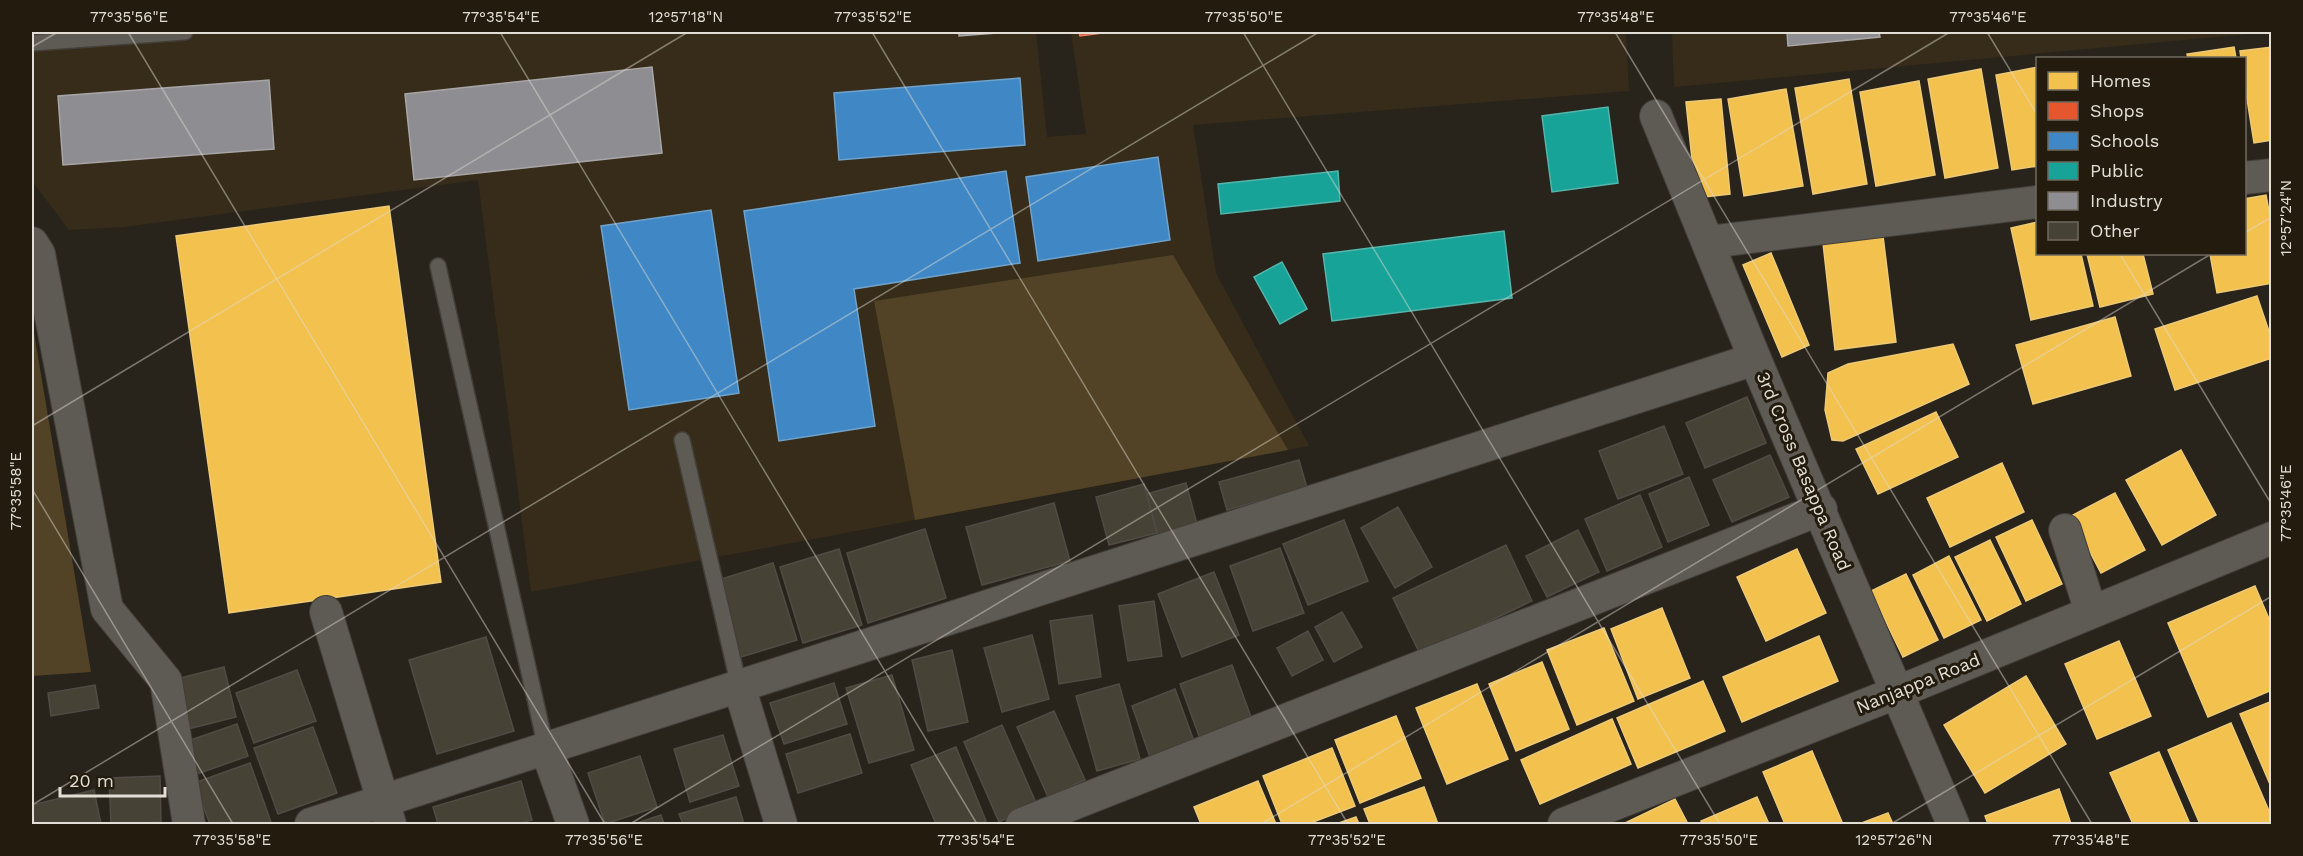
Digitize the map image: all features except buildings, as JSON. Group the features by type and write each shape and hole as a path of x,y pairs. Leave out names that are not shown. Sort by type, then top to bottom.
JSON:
{"street":[{"name":"3rd Cross Basappa Road","path":"1656,116 1755,359 1821,509 1953,825"},
{"path":"2246,178 2271,175"},
{"path":"1709,242 2036,202"},
{"path":"32,243 39,254 107,609 166,681 189,825"},
{"path":"311,825 386,813 546,748 1755,359"},
{"path":"1022,825 1821,509"},
{"path":"2065,530 2091,612"},
{"name":"Nanjappa Road","path":"1564,825 1898,692 2271,538"},
{"path":"326,612 386,813"},
{"path":"738,686 781,825"},
{"path":"546,748 573,825"}],"lane":[{"path":"32,43 185,32"},
{"path":"438,266 546,748"},
{"path":"682,440 738,686"}],"shaded area":[{"path":"32,32 1036,32 1047,137 1086,134 1071,32 1626,32 1629,91 1193,125 1216,273 1309,446 531,592 478,180 124,227 69,230 32,181"},
{"path":"1672,32 2272,32 1674,87"},
{"path":"1173,255 1288,450 915,520 874,301"},
{"path":"32,321 91,672 32,676"}]}
